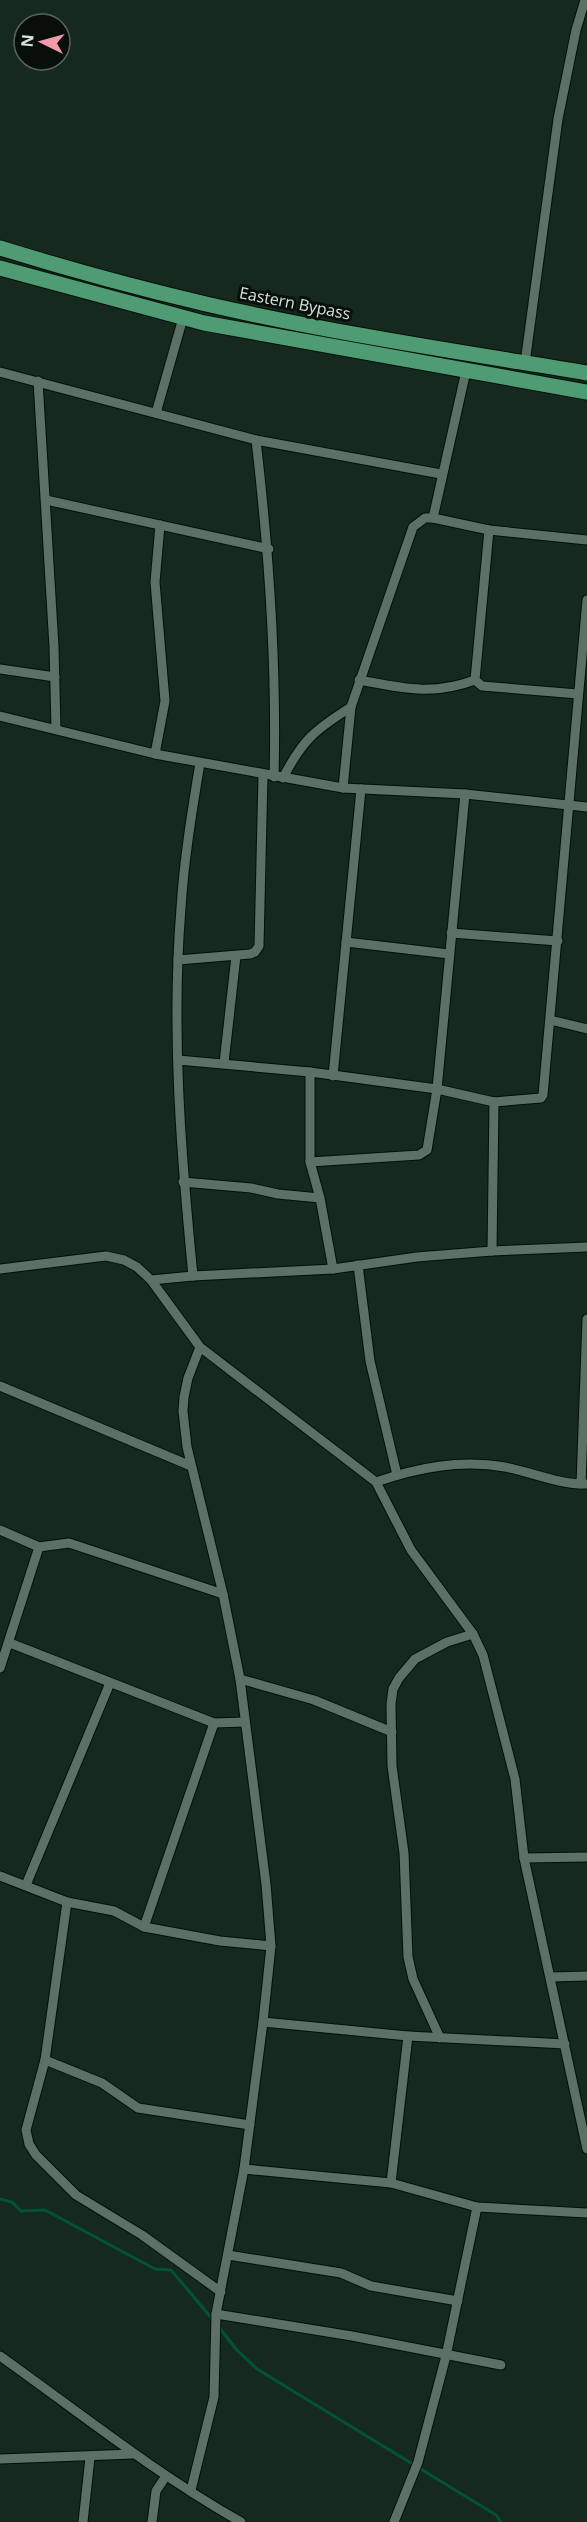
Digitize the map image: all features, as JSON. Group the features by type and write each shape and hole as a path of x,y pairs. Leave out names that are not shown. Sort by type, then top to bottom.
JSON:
{"main road":[{"name":"Eastern Bypass","path":"0,248 64,268 207,304 406,344 587,374"},
{"path":"0,268 183,318 334,348 587,392"}],"street":[{"path":"525,363 558,118 576,30 585,0"},
{"path":"156,413 183,318"},
{"path":"433,518 441,474 466,371"},
{"path":"0,372 256,440 441,474"},
{"path":"38,381 46,500 56,729"},
{"path":"256,440 268,549 274,717 279,777"},
{"path":"46,500 268,549"},
{"path":"343,788 351,707 413,527 425,518 433,518 489,530 587,540"},
{"path":"155,754 165,712 155,582 160,525"},
{"path":"475,680 489,530"},
{"path":"178,1060 310,1072 437,1089 494,1102 541,1098 558,941 587,600"},
{"path":"0,669 55,677"},
{"path":"359,680 417,691 452,688 475,680"},
{"path":"475,680 482,686 578,694"},
{"path":"279,777 304,741 321,726 351,707"},
{"path":"0,716 200,764 343,788 465,794 587,807"},
{"path":"193,1276 183,1182 178,1060 178,960 181,906 200,764"},
{"path":"178,960 236,956 255,952 259,946 263,775"},
{"path":"333,1076 361,789"},
{"path":"310,1162 423,1154 429,1144 437,1089 465,794"},
{"path":"451,933 558,941"},
{"path":"345,942 449,954"},
{"path":"224,1063 236,956"},
{"path":"550,1020 587,1029"},
{"path":"310,1072 310,1162 320,1198 333,1269"},
{"path":"492,1251 494,1102"},
{"path":"183,1182 251,1188 278,1194 320,1198"},
{"path":"151,1280 333,1269 417,1257 492,1251 587,1247"},
{"path":"0,1269 106,1256 124,1260 137,1267 151,1280 200,1347 376,1482 411,1550 473,1634 483,1655 511,1758 524,1858 587,2149"},
{"path":"358,1265 370,1361 396,1475"},
{"path":"376,1482 396,1475 445,1465 482,1465 503,1467 584,1484 587,1319"},
{"path":"191,2490 214,2397 214,2329 244,2169 271,1946 266,1884 240,1679 191,1466 183,1411 188,1378 200,1347"},
{"path":"0,1386 191,1466"},
{"path":"0,1530 39,1547 69,1543 222,1594"},
{"path":"0,1668 10,1643 39,1547"},
{"path":"440,2037 413,1979 408,1957 404,1853 392,1766 393,1689 399,1677 415,1659 426,1651 473,1634"},
{"path":"10,1643 214,1723 245,1722"},
{"path":"240,1679 314,1700 392,1732"},
{"path":"26,1885 110,1683"},
{"path":"144,1927 214,1723"},
{"path":"524,1858 587,1857"},
{"path":"0,1876 67,1902 114,1911 144,1927 220,1941 271,1946"},
{"path":"67,1902 45,2060 26,2130 29,2144 36,2155 76,2195 142,2235 221,2292"},
{"path":"551,1977 587,1976"},
{"path":"263,2022 408,2036 565,2044"},
{"path":"392,2183 408,2036"},
{"path":"45,2060 102,2083 138,2108 250,2126"},
{"path":"244,2169 392,2183 477,2207 587,2213"},
{"path":"394,2522 418,2462 446,2355 477,2207"},
{"path":"228,2255 341,2273 371,2286 458,2301"},
{"path":"216,2315 352,2336 501,2365"},
{"path":"0,2356 134,2454 237,2521"},
{"path":"0,2459 90,2458 134,2454"},
{"path":"83,2522 90,2458"},
{"path":"152,2522 156,2491 166,2476"}],"waterway":[{"path":"0,2199 12,2202 21,2211 45,2210 155,2269 171,2270 214,2321"},
{"path":"218,2326 236,2349 257,2369 496,2515 501,2522"}]}
